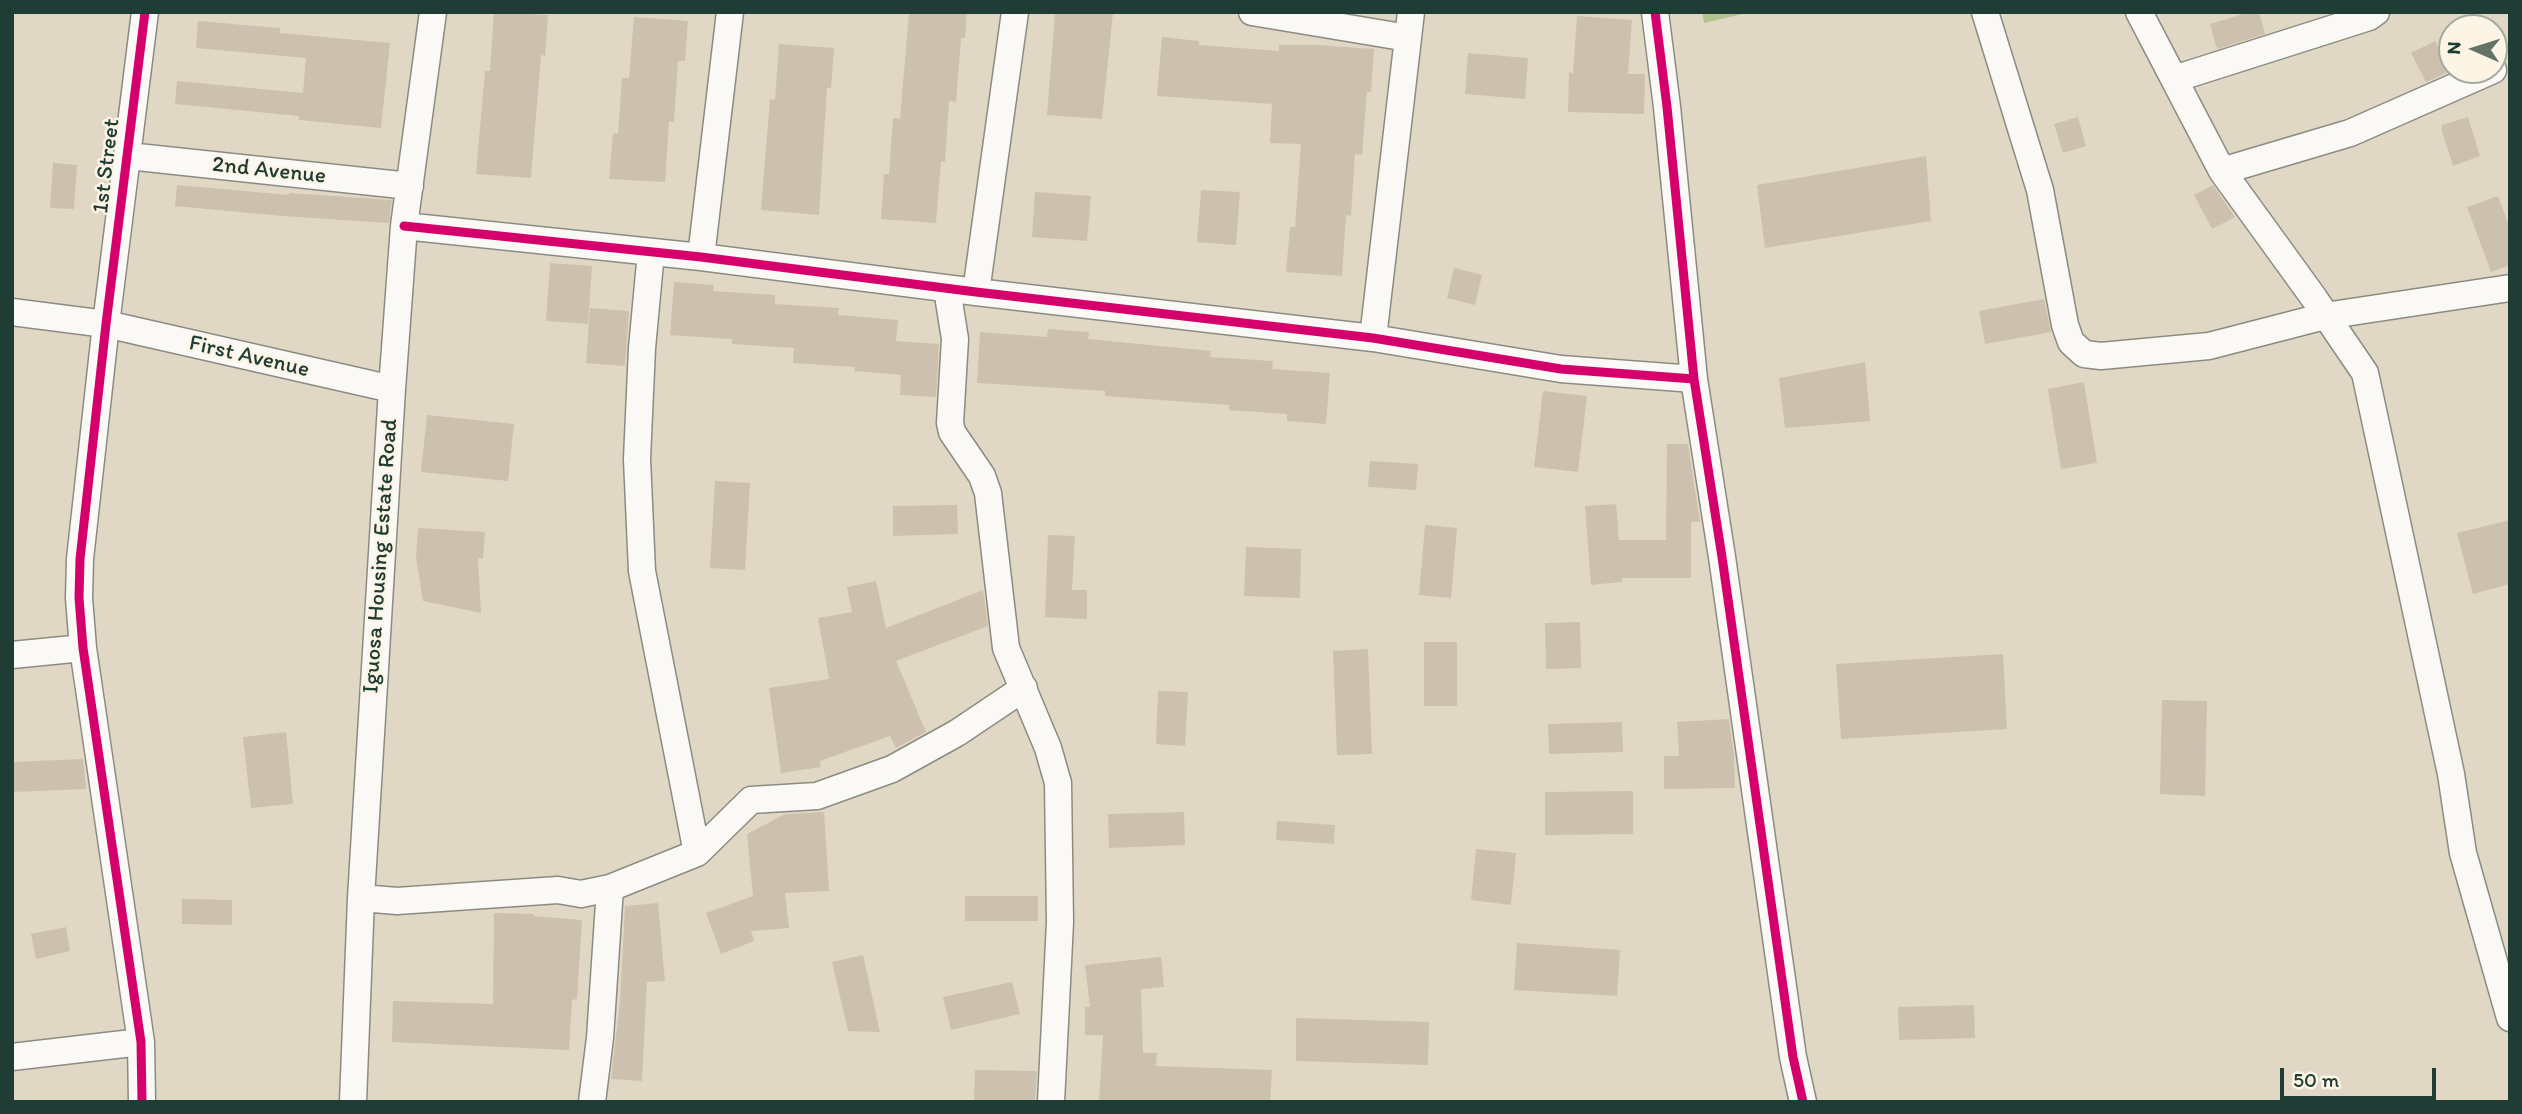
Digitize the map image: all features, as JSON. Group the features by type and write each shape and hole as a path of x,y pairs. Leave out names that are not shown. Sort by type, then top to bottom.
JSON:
{"street":[{"name":"1st Street","path":"142,1102 141,1042 83,648 79,598 80,559 106,324 145,12"},
{"name":"Iguosa Housing Estate Road","path":"353,1102 361,898 392,389 404,226 433,12"},
{"path":"701,257 730,12"},
{"path":"976,292 1015,12"},
{"path":"1252,12 1410,25 1373,338"},
{"path":"1655,12 1694,379 1723,557 1794,1056 1803,1102"},
{"path":"1985,12 2040,190 2065,325 2071,342 2084,354 2101,356 2209,346 2325,316 2510,288"},
{"path":"2139,12 2222,171 2365,373 2451,774 2463,852 2505,977 2510,1018"},
{"path":"2174,79 2369,17 2376,12"},
{"path":"2222,171 2350,133 2461,84"},
{"name":"2nd Avenue","path":"128,156 410,186"},
{"path":"404,226 701,257 947,289 1373,338 1561,369 1694,379"},
{"path":"651,252 642,348 637,458 642,571 697,853"},
{"path":"947,289 955,339 950,423 952,432 982,476 988,494 1006,648 1048,748 1058,783 1060,922 1051,1102"},
{"name":"First Avenue","path":"12,312 106,324 392,389"},
{"path":"12,654 83,648"},
{"path":"361,898 397,901 558,890 581,894 610,888 697,853 751,800 817,796 891,769 957,733 1024,688"},
{"path":"592,1102 600,1038 610,888"},
{"path":"12,1058 141,1042"}],"green space":[{"path":"1702,12 1751,12 1704,23"}],"building":[{"path":"494,12 548,15 545,56 541,55 531,178 476,174 485,71 490,71"},
{"path":"909,12 967,12 965,38 961,38 956,102 949,101 945,162 941,162 936,223 881,219 884,174 889,174 893,118 900,119"},
{"path":"1055,12 1113,13 1102,119 1047,115"},
{"path":"2249,12 2259,12 2265,34 2217,49 2210,24"},
{"path":"1577,16 1632,20 1628,74 1645,74 1644,114 1568,112 1569,72 1573,73"},
{"path":"634,17 688,21 685,61 678,61 674,122 669,122 665,182 609,179 613,133 618,134 622,78 629,78"},
{"path":"198,21 280,28 280,33 390,43 381,128 299,120 299,116 175,104 177,81 303,93 306,58 196,48"},
{"path":"1162,37 1199,41 1199,45 1279,51 1279,45 1374,49 1371,92 1367,92 1362,155 1355,154 1351,216 1346,215 1342,276 1286,272 1290,227 1295,227 1301,144 1270,143 1272,104 1157,96"},
{"path":"2435,41 2438,47 2438,77 2426,82 2411,53"},
{"path":"779,44 834,48 831,88 827,88 819,215 761,210 770,99 775,100"},
{"path":"1468,53 1528,58 1525,99 1465,94"},
{"path":"2078,117 2086,146 2063,153 2054,124"},
{"path":"2468,117 2480,156 2453,166 2442,125"},
{"path":"1926,156 1931,221 1765,248 1757,185"},
{"path":"53,163 77,165 74,209 50,208"},
{"path":"177,185 289,195 392,200 389,223 282,216 175,206"},
{"path":"2213,185 2235,217 2212,229 2194,195"},
{"path":"1201,190 1240,192 1236,245 1197,242"},
{"path":"1035,192 1091,196 1087,241 1032,237"},
{"path":"2498,196 2510,228 2510,265 2491,272 2467,207"},
{"path":"550,263 592,266 588,324 546,321"},
{"path":"1454,268 1482,275 1475,305 1447,298"},
{"path":"674,282 714,285 713,291 775,295 775,304 839,308 838,315 898,320 896,341 939,344 936,397 900,395 901,375 854,371 855,367 793,363 794,348 732,344 732,339 670,335"},
{"path":"2044,299 2051,332 1985,344 1979,311"},
{"path":"590,308 629,311 625,366 586,363"},
{"path":"1048,329 1089,332 1088,339 1211,351 1210,357 1273,361 1272,369 1330,373 1326,424 1287,421 1287,414 1229,410 1229,405 1105,396 1105,391 977,383 980,332 1047,337"},
{"path":"1865,362 1870,421 1785,428 1779,378"},
{"path":"2084,382 2097,463 2061,469 2048,389"},
{"path":"1543,391 1587,396 1578,472 1534,467"},
{"path":"427,415 514,424 508,481 421,472"},
{"path":"1667,444 1688,444 1700,522 1691,522 1691,578 1622,578 1622,582 1591,585 1585,506 1616,504 1619,540 1666,540"},
{"path":"1370,461 1418,464 1416,490 1368,487"},
{"path":"715,481 750,483 745,570 710,568"},
{"path":"957,505 958,534 893,536 893,506"},
{"path":"2510,520 2510,584 2473,594 2457,533"},
{"path":"1425,525 1457,528 1451,598 1419,595"},
{"path":"418,528 485,532 483,559 478,558 481,613 423,601 416,557"},
{"path":"1048,535 1075,536 1072,590 1087,590 1087,619 1045,617"},
{"path":"1246,547 1301,549 1300,598 1244,596"},
{"path":"876,581 886,628 983,590 988,626 896,661 926,732 896,748 890,736 820,761 821,767 781,773 769,688 829,679 818,618 852,612 847,587"},
{"path":"1580,622 1581,668 1546,669 1545,623"},
{"path":"1424,642 1457,642 1457,706 1424,706"},
{"path":"1368,649 1372,754 1337,755 1333,651"},
{"path":"2003,654 2007,729 1841,739 1836,664"},
{"path":"1158,691 1188,692 1185,746 1156,744"},
{"path":"2162,700 2207,701 2205,796 2160,794"},
{"path":"1729,719 1735,788 1664,789 1664,756 1679,756 1677,722"},
{"path":"1622,722 1623,752 1549,754 1548,724"},
{"path":"286,732 293,804 251,808 243,737"},
{"path":"83,759 86,789 12,792 12,762"},
{"path":"1633,791 1633,834 1545,835 1545,792"},
{"path":"824,812 829,891 785,893 789,928 751,931 754,941 721,954 706,913 753,896 747,834 785,814"},
{"path":"1184,812 1185,845 1109,848 1108,814"},
{"path":"1277,821 1335,825 1334,844 1276,840"},
{"path":"1476,849 1516,853 1511,905 1471,900"},
{"path":"965,896 1038,896 1038,921 965,921"},
{"path":"182,899 232,900 232,925 182,924"},
{"path":"658,903 665,981 647,982 642,1081 611,1079 620,1002 625,906"},
{"path":"494,913 534,914 582,920 577,999 572,1000 569,1050 392,1042 393,1001 493,1004"},
{"path":"66,927 70,951 36,959 31,934"},
{"path":"1517,943 1620,950 1617,996 1514,990"},
{"path":"863,955 880,1032 848,1031 832,962"},
{"path":"1161,957 1164,987 1141,989 1143,1053 1157,1053 1156,1066 1272,1070 1270,1102 1099,1102 1103,1035 1085,1035 1085,1007 1090,1007 1085,965"},
{"path":"1012,982 1020,1014 951,1030 943,997"},
{"path":"1974,1005 1975,1038 1899,1040 1898,1007"},
{"path":"1296,1018 1429,1022 1428,1065 1296,1061"},
{"path":"975,1070 1037,1071 1035,1102 974,1102"}],"cycle path":[{"path":"142,1102 141,1042 83,648 79,598 80,559 106,324 145,12"},
{"path":"1655,12 1694,379 1793,1057 1803,1102"},
{"path":"404,226 701,257 1373,338 1561,369 1694,379"}]}
